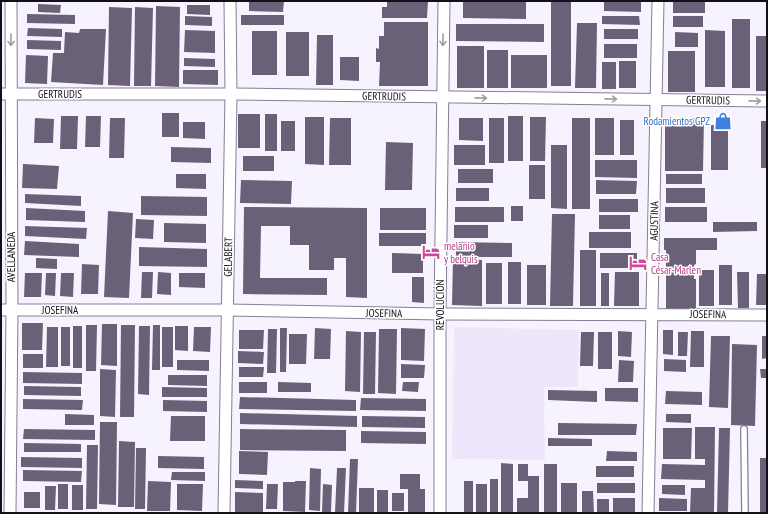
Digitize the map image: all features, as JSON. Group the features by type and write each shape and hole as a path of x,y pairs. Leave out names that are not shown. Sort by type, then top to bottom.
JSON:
{"street":[{"name":"AVELLANEDA","path":"10,513 6,310 6,94 11,1"},
{"name":"GELABERT","path":"224,513 231,94 230,1"},
{"name":"REVOLUCIÓN","path":"440,513 440,314 444,1"},
{"name":"AGUSTINA","path":"648,513 658,1"},
{"name":"GERTRUDIS","path":"6,94 231,94 767,101"},
{"name":"JOSEFINA","path":"6,310 227,310 440,314 767,315"}],"lane":[{"path":"744,429 745,513"}],"shaded area":[{"path":"454,327 579,330 578,387 544,387 545,460 452,459"}],"building":[{"path":"249,1 284,1 283,12 249,11"},
{"path":"387,1 428,1 427,18 382,18 382,7 387,7"},
{"path":"463,1 526,1 526,19 463,18"},
{"path":"551,1 571,1 571,86 551,86"},
{"path":"604,1 641,1 641,12 604,11"},
{"path":"673,1 705,1 705,13 673,13"},
{"path":"38,4 61,5 60,13 38,12"},
{"path":"187,5 210,5 210,15 187,14"},
{"path":"156,6 180,7 179,87 155,86"},
{"path":"109,7 132,8 130,86 108,85"},
{"path":"135,7 153,8 151,86 134,86"},
{"path":"27,14 75,15 75,24 27,23"},
{"path":"241,15 284,15 284,25 241,25"},
{"path":"185,16 212,17 212,26 185,25"},
{"path":"602,16 639,16 640,25 602,24"},
{"path":"673,16 703,16 703,27 673,27"},
{"path":"732,19 750,19 750,88 732,88"},
{"path":"384,22 428,22 428,86 379,86 380,62 376,62 376,48 379,49 379,36 384,36"},
{"path":"577,23 597,23 596,88 575,88"},
{"path":"456,24 544,24 544,42 456,41"},
{"path":"28,28 62,29 62,37 27,36"},
{"path":"80,29 106,29 103,85 51,82 53,53 64,53 65,32 79,33"},
{"path":"604,29 638,29 638,39 604,39"},
{"path":"185,30 215,31 215,53 184,52"},
{"path":"705,30 725,31 725,87 705,87"},
{"path":"252,31 277,31 277,75 252,75"},
{"path":"286,32 309,32 309,76 286,76"},
{"path":"675,32 698,33 698,47 675,47"},
{"path":"317,35 333,35 333,85 316,85"},
{"path":"756,36 767,36 767,91 756,91"},
{"path":"27,40 61,41 61,50 27,49"},
{"path":"604,44 637,44 637,58 604,58"},
{"path":"457,46 484,46 484,88 457,88"},
{"path":"487,50 508,50 508,88 487,88"},
{"path":"668,51 695,51 695,92 668,92"},
{"path":"26,55 48,56 47,84 25,83"},
{"path":"511,55 547,55 547,88 511,88"},
{"path":"340,57 359,57 359,81 340,80"},
{"path":"184,58 215,59 215,67 184,66"},
{"path":"619,61 636,61 636,88 619,88"},
{"path":"602,62 616,62 616,89 602,89"},
{"path":"183,70 218,70 218,85 183,84"},
{"path":"162,113 179,113 179,137 162,137"},
{"path":"238,114 260,114 260,148 238,148"},
{"path":"265,114 277,114 277,151 265,151"},
{"path":"61,116 78,116 77,149 60,149"},
{"path":"86,116 101,116 100,147 85,147"},
{"path":"508,116 523,116 523,161 508,161"},
{"path":"305,117 324,117 324,165 305,164"},
{"path":"530,117 546,117 545,161 530,161"},
{"path":"35,118 54,119 53,143 34,143"},
{"path":"110,118 125,118 124,158 109,158"},
{"path":"330,118 351,118 351,165 329,165"},
{"path":"459,118 483,118 483,141 459,140"},
{"path":"489,118 504,118 504,163 489,163"},
{"path":"572,118 590,118 590,209 572,209"},
{"path":"595,118 614,118 614,155 595,155"},
{"path":"665,118 704,118 703,171 665,171"},
{"path":"620,120 634,120 634,155 620,155"},
{"path":"281,121 295,121 295,151 281,151"},
{"path":"761,121 767,121 767,168 761,168"},
{"path":"183,122 205,122 205,139 183,138"},
{"path":"711,125 728,126 728,170 711,170"},
{"path":"386,142 413,143 412,190 385,190"},
{"path":"454,145 485,145 485,165 454,165"},
{"path":"551,145 567,145 567,209 551,208"},
{"path":"171,147 211,148 211,163 171,162"},
{"path":"243,156 274,156 274,171 243,171"},
{"path":"595,160 637,160 637,178 595,177"},
{"path":"23,164 59,166 57,189 22,188"},
{"path":"529,165 545,165 545,199 529,199"},
{"path":"458,169 493,169 493,183 458,183"},
{"path":"176,174 206,174 206,189 176,188"},
{"path":"666,174 702,174 702,184 666,184"},
{"path":"241,180 292,181 291,204 240,203"},
{"path":"596,180 637,181 636,194 596,194"},
{"path":"456,188 489,188 489,201 456,201"},
{"path":"666,188 705,188 705,203 666,203"},
{"path":"25,194 81,196 81,206 25,203"},
{"path":"141,196 207,197 207,216 141,215"},
{"path":"599,199 638,199 638,212 599,212"},
{"path":"511,206 523,206 523,221 511,221"},
{"path":"244,207 367,208 367,298 346,297 346,258 334,258 334,270 309,270 309,245 290,245 290,226 261,226 260,278 327,278 327,295 243,294"},
{"path":"455,207 504,207 504,222 455,222"},
{"path":"665,207 707,207 707,222 665,222"},
{"path":"26,208 85,211 85,222 26,220"},
{"path":"380,208 426,208 426,230 380,230"},
{"path":"108,211 133,213 129,298 104,297"},
{"path":"552,214 575,214 573,306 550,306"},
{"path":"599,215 630,215 630,229 599,229"},
{"path":"136,219 154,220 153,239 135,238"},
{"path":"713,222 757,222 757,231 713,232"},
{"path":"164,223 206,224 206,243 164,242"},
{"path":"454,225 488,225 488,238 454,238"},
{"path":"25,226 87,228 86,239 25,236"},
{"path":"589,232 631,232 631,248 589,248"},
{"path":"379,233 426,233 426,246 379,246"},
{"path":"664,238 717,238 717,250 696,250 694,279 696,279 696,311 666,311 666,250 664,250"},
{"path":"25,241 79,244 79,257 24,255"},
{"path":"456,242 512,243 512,257 456,257"},
{"path":"139,247 207,249 207,267 139,266"},
{"path":"580,250 596,250 596,306 580,306"},
{"path":"392,253 423,254 423,273 392,273"},
{"path":"600,253 637,253 637,268 600,268"},
{"path":"36,258 57,259 57,269 36,268"},
{"path":"453,259 482,260 482,306 452,305"},
{"path":"508,262 521,262 521,304 508,304"},
{"path":"486,263 502,263 502,304 486,304"},
{"path":"82,264 99,265 98,294 81,294"},
{"path":"527,265 546,265 546,305 527,305"},
{"path":"719,265 732,265 732,305 719,305"},
{"path":"699,270 714,270 714,306 699,306"},
{"path":"142,272 153,272 152,298 141,298"},
{"path":"158,272 171,273 171,295 157,294"},
{"path":"615,272 639,272 639,306 614,306"},
{"path":"737,272 749,272 749,308 738,308"},
{"path":"25,273 42,273 41,297 24,297"},
{"path":"46,273 56,273 55,296 45,295"},
{"path":"61,273 74,273 73,297 60,296"},
{"path":"179,273 205,273 205,288 179,287"},
{"path":"601,273 609,273 609,306 601,306"},
{"path":"757,274 767,274 767,305 756,305"},
{"path":"412,277 424,277 424,303 412,302"},
{"path":"22,323 43,323 42,350 22,350"},
{"path":"102,324 117,324 117,366 101,365"},
{"path":"86,325 97,325 96,371 86,371"},
{"path":"121,325 135,325 134,417 120,417"},
{"path":"153,325 160,325 160,370 152,370"},
{"path":"73,326 82,326 82,368 73,368"},
{"path":"139,326 150,326 149,395 138,394"},
{"path":"175,326 188,326 188,351 175,350"},
{"path":"47,327 58,327 58,367 46,367"},
{"path":"61,327 70,327 70,366 61,366"},
{"path":"162,327 173,327 173,367 162,367"},
{"path":"194,327 211,327 210,352 193,351"},
{"path":"280,328 287,328 286,372 280,372"},
{"path":"315,328 331,329 330,359 314,359"},
{"path":"401,328 425,329 424,361 401,360"},
{"path":"268,329 277,329 276,373 267,373"},
{"path":"379,329 397,329 396,394 378,393"},
{"path":"239,330 264,330 263,349 239,349"},
{"path":"663,330 673,330 673,355 663,354"},
{"path":"346,331 361,332 360,392 345,391"},
{"path":"618,331 632,332 631,357 618,356"},
{"path":"691,331 704,331 704,367 690,367"},
{"path":"364,332 376,332 375,394 363,394"},
{"path":"581,332 594,332 593,366 580,366"},
{"path":"598,332 612,332 612,369 598,369"},
{"path":"678,332 688,332 687,356 678,356"},
{"path":"289,334 307,334 306,364 289,364"},
{"path":"711,336 730,336 728,408 709,407"},
{"path":"762,336 767,336 767,358 762,359"},
{"path":"732,344 757,345 755,426 731,425"},
{"path":"238,351 264,352 263,364 238,363"},
{"path":"23,354 43,354 43,368 23,368"},
{"path":"664,359 686,360 686,372 664,371"},
{"path":"177,360 209,360 209,371 177,370"},
{"path":"619,360 634,361 633,382 618,382"},
{"path":"401,364 425,365 424,378 401,378"},
{"path":"239,367 264,367 263,377 239,377"},
{"path":"100,369 116,370 115,417 100,416"},
{"path":"760,369 767,369 767,378 761,378"},
{"path":"23,372 82,373 82,384 23,383"},
{"path":"168,375 207,375 207,386 168,385"},
{"path":"239,382 267,382 267,393 239,393"},
{"path":"278,382 311,383 311,392 278,392"},
{"path":"403,382 419,382 418,392 402,391"},
{"path":"24,386 81,387 81,396 24,395"},
{"path":"162,387 207,388 207,397 162,397"},
{"path":"605,388 638,388 638,402 605,401"},
{"path":"548,390 597,391 597,402 548,400"},
{"path":"666,391 702,392 702,405 665,404"},
{"path":"240,397 356,400 356,411 239,409"},
{"path":"361,398 426,399 426,411 360,410"},
{"path":"23,399 83,400 82,410 23,409"},
{"path":"163,400 207,401 207,412 163,411"},
{"path":"240,413 357,416 357,427 240,424"},
{"path":"65,414 94,415 94,425 65,425"},
{"path":"666,414 691,414 691,423 666,422"},
{"path":"171,416 205,416 205,441 170,441"},
{"path":"362,416 425,417 425,428 362,427"},
{"path":"100,422 117,422 116,505 99,504"},
{"path":"558,423 637,424 636,435 558,435"},
{"path":"695,427 715,427 714,513 690,513 691,488 705,488 705,480 661,479 662,464 705,465 705,459 695,459"},
{"path":"663,428 692,428 691,459 663,459"},
{"path":"719,428 730,428 728,513 717,513"},
{"path":"24,429 95,430 95,440 23,439"},
{"path":"240,429 346,430 346,451 240,450"},
{"path":"361,431 426,432 426,444 361,443"},
{"path":"548,438 592,439 592,446 548,446"},
{"path":"119,441 135,442 134,507 118,507"},
{"path":"24,443 81,444 81,452 24,452"},
{"path":"87,445 98,445 97,509 86,509"},
{"path":"136,448 146,448 145,509 135,509"},
{"path":"239,451 268,452 267,475 239,474"},
{"path":"607,451 637,452 637,461 606,461"},
{"path":"158,456 204,457 204,469 158,468"},
{"path":"21,457 82,458 82,468 21,467"},
{"path":"760,458 767,458 767,513 760,513"},
{"path":"350,459 358,459 356,513 348,513"},
{"path":"501,463 513,464 513,513 501,513"},
{"path":"518,464 528,464 528,476 539,476 539,513 517,513 517,498 528,498 528,481 518,481"},
{"path":"544,464 557,464 557,513 544,513"},
{"path":"596,466 634,466 634,477 596,477"},
{"path":"310,468 321,469 320,511 309,510"},
{"path":"337,468 346,468 344,513 335,513"},
{"path":"23,470 82,471 81,482 23,481"},
{"path":"172,472 205,472 205,481 171,480"},
{"path":"400,474 420,474 420,489 425,489 425,513 408,513 408,489 400,489"},
{"path":"490,479 498,479 498,513 490,513"},
{"path":"235,480 263,481 263,489 235,488"},
{"path":"148,481 171,482 170,511 147,511"},
{"path":"306,481 305,512 283,511 283,482"},
{"path":"464,481 473,481 473,513 464,513"},
{"path":"561,483 577,483 577,513 561,513"},
{"path":"597,483 635,483 635,493 597,493"},
{"path":"58,484 68,484 68,509 58,509"},
{"path":"177,484 203,484 202,511 177,510"},
{"path":"267,484 278,484 277,509 266,509"},
{"path":"323,484 332,485 331,512 322,512"},
{"path":"476,484 487,484 487,513 476,513"},
{"path":"72,485 83,485 83,510 72,510"},
{"path":"662,485 685,485 685,495 662,494"},
{"path":"45,486 56,486 55,510 45,510"},
{"path":"359,488 374,488 374,513 359,513"},
{"path":"377,490 388,490 388,513 377,513"},
{"path":"582,491 593,491 594,513 582,513"},
{"path":"24,492 40,492 40,508 24,508"},
{"path":"235,492 263,493 263,513 235,513"},
{"path":"392,493 404,493 404,511 392,511"},
{"path":"613,498 635,498 635,513 613,513"},
{"path":"659,498 687,499 687,511 659,511"},
{"path":"597,499 609,499 609,513 597,513"}],"place":[{"name":"Rodamientos GPZ","path":"723,121"},
{"name":"melanio y belquis","path":"431,252"},
{"name":"Casa César-Marlen","path":"638,263"}]}
